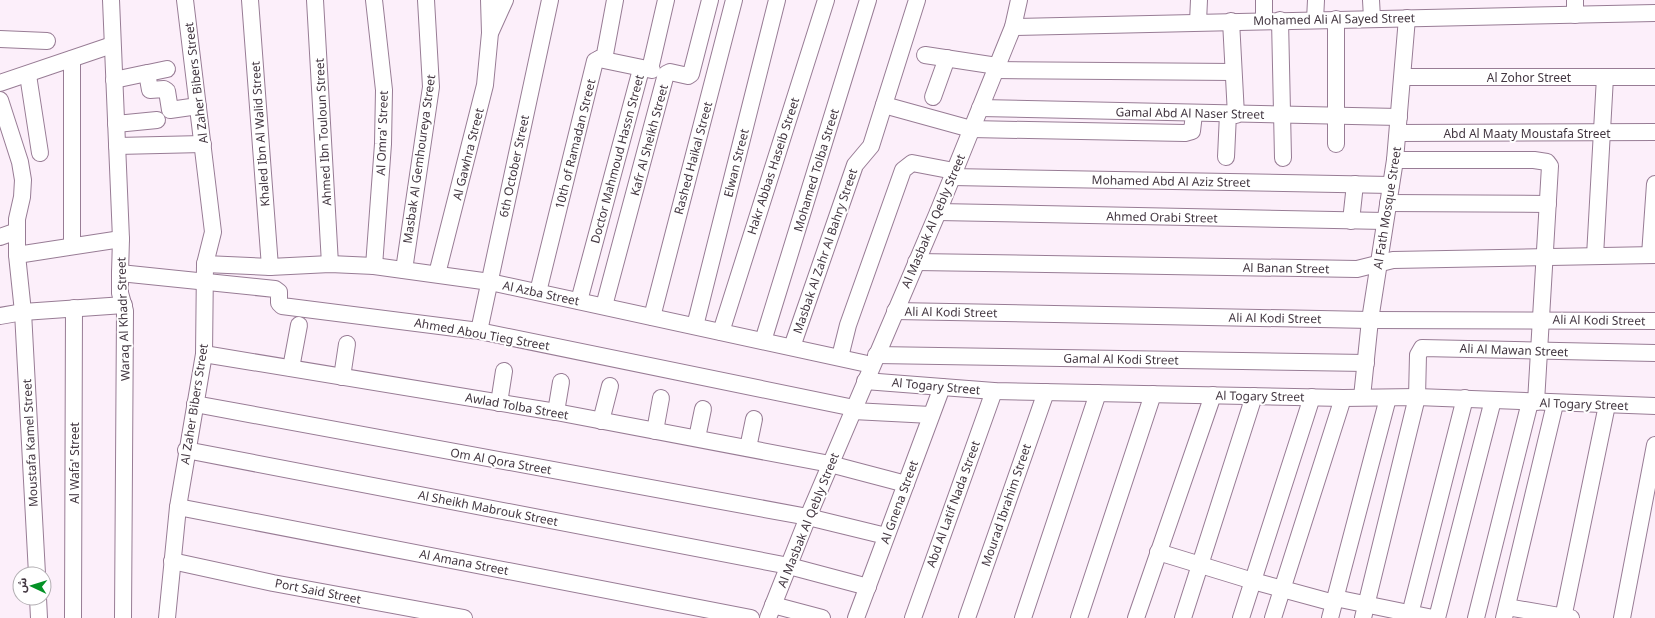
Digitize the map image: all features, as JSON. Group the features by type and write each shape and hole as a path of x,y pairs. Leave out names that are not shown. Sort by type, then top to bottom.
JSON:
{"street":[{"name":"Al Zaher Bibers Street","path":"167,618 178,507 186,450 204,354 205,264 213,232 186,0"},
{"name":"Khaled Ibn Al Walid Street","path":"250,0 270,267"},
{"name":"Ahmed Ibn Touloun Street","path":"315,0 330,264"},
{"name":"Al Omra' Street","path":"374,0 384,90 384,144 374,266"},
{"name":"Masbak Al Gemhoureya Street","path":"404,270 431,87 426,0"},
{"name":"Al Gawhra Street","path":"437,274 485,85 490,33 489,0"},
{"name":"Al Gawhra Street","path":"490,33 506,0"},
{"name":"6th October Street","path":"479,331 550,0"},
{"name":"10th of Ramadan Street","path":"538,292 595,61 603,57 605,54 615,0"},
{"name":"Doctor Mahmoud Hassn Street","path":"579,301 640,73 651,65 666,0"},
{"name":"Kafr Al Sheikh Street","path":"604,306 667,73 670,72 688,76 691,74 710,0"},
{"name":"Rashed Haikal Street","path":"652,317 734,0"},
{"name":"Elwan Street","path":"695,326 777,0"},
{"name":"Hakr Abbas Haseib Street","path":"720,332 826,0"},
{"name":"Mohamed Tolba Street","path":"763,341 868,0"},
{"name":"Masbak Al Zahr Al Bahry Street","path":"792,347 855,165 871,146 917,0"},
{"name":"Al Masbak Al Qebly Street","path":"770,612 853,409 938,212 1013,27 1019,0"},
{"path":"1198,22 1199,0"},
{"path":"1264,0 1272,20 1283,115 1283,158"},
{"path":"1316,0 1316,20"},
{"path":"1372,0 1372,18"},
{"name":"Waraq Al Khadr Street","path":"116,1 112,45 122,238 120,293 124,305 123,618"},
{"name":"Mohamed Ali Al Sayed Street","path":"1013,27 1407,18 1575,7 1655,13"},
{"name":"Al Fath Mosque Street","path":"1362,397 1370,320 1395,160 1407,18"},
{"path":"1336,19 1336,144"},
{"path":"1226,157 1232,114 1233,72 1231,21"},
{"path":"0,39 47,42"},
{"path":"0,83 28,75 112,45"},
{"path":"925,55 996,68 1233,72"},
{"path":"933,97 947,58"},
{"path":"72,59 72,246"},
{"path":"599,59 667,73"},
{"path":"114,80 167,69"},
{"path":"148,73 150,89 166,89 170,110 198,106"},
{"path":"28,75 40,154"},
{"name":"Al Zohor Street","path":"1403,77 1655,77"},
{"path":"1595,256 1605,77"},
{"name":"Moustafa Kamel Street","path":"0,100 20,162 23,180 17,231 17,255 24,312 37,566"},
{"path":"884,106 971,129 1185,133 1192,131 1194,114"},
{"name":"Gamal Abd Al Naser Street","path":"980,108 1336,117 1399,125"},
{"path":"116,124 157,120"},
{"name":"Abd Al Maaty Moustafa Street","path":"1399,125 1602,132 1655,132"},
{"path":"117,146 203,144"},
{"path":"1395,160 1534,160 1547,162 1550,166 1540,351 1533,402 1476,618"},
{"name":"Mohamed Abd Al Aziz Street","path":"840,357 848,325 902,170 912,163 953,174 1390,185"},
{"path":"1351,222 1355,184"},
{"path":"1652,255 1655,184"},
{"path":"1388,203 1548,204"},
{"name":"Ahmed Orabi Street","path":"938,212 1385,222"},
{"path":"0,237 17,231"},
{"path":"17,255 122,238"},
{"name":"Al Banan Street","path":"916,262 1356,269 1379,262 1393,260 1652,255"},
{"name":"Al Azba Street","path":"205,264 270,267 330,264 374,266 437,274 490,282 840,357 874,360"},
{"name":"Ahmed Abou Tieg Street","path":"120,273 276,290 279,292 279,304 282,306 479,331 853,409 931,415"},
{"path":"0,316 24,312 124,305"},
{"name":"Al Wafa' Street","path":"73,618 74,308"},
{"name":"Ali Al Kodi Street","path":"896,311 1370,320 1655,321"},
{"path":"291,368 299,325"},
{"path":"342,377 347,344"},
{"name":"Ali Al Mawan Street","path":"1417,397 1418,355 1422,348 1655,353"},
{"name":"Awlad Tolba Street","path":"204,354 556,412 697,438 830,464 906,484"},
{"name":"Gamal Al Kodi Street","path":"874,360 1366,363"},
{"path":"499,403 504,371"},
{"name":"Al Togary Street","path":"865,381 994,391 1343,398 1465,398 1555,404 1655,406"},
{"path":"556,412 561,382"},
{"path":"601,421 610,386"},
{"name":"Al Gnena Street","path":"856,618 942,386"},
{"name":"Abd Al Latif Nada Street","path":"913,618 994,391"},
{"name":"Mourad Ibrahim Street","path":"966,618 1046,392"},
{"path":"1022,618 1098,393"},
{"path":"1079,618 1152,394"},
{"path":"1136,618 1213,395"},
{"path":"1182,618 1254,396"},
{"path":"1241,618 1312,397"},
{"path":"1365,611 1417,397"},
{"path":"655,431 661,398"},
{"path":"1273,618 1343,398"},
{"path":"1333,606 1388,398"},
{"path":"1410,615 1465,398"},
{"path":"1437,618 1493,400"},
{"name":"Om Al Qora Street","path":"195,404 808,517 886,536"},
{"path":"1555,404 1506,612 1565,618 1607,405"},
{"path":"697,438 703,409"},
{"path":"748,448 754,419"},
{"path":"1622,618 1655,445"},
{"name":"Al Sheikh Mabrouk Street","path":"186,450 789,566 868,587"},
{"name":"Al Amana Street","path":"178,507 751,618"},
{"path":"1158,552 1282,589 1333,606 1433,618"},
{"name":"Port Said Street","path":"172,561 272,583 464,618"},
{"path":"38,606 39,618"},
{"path":"770,612 822,618"}]}
